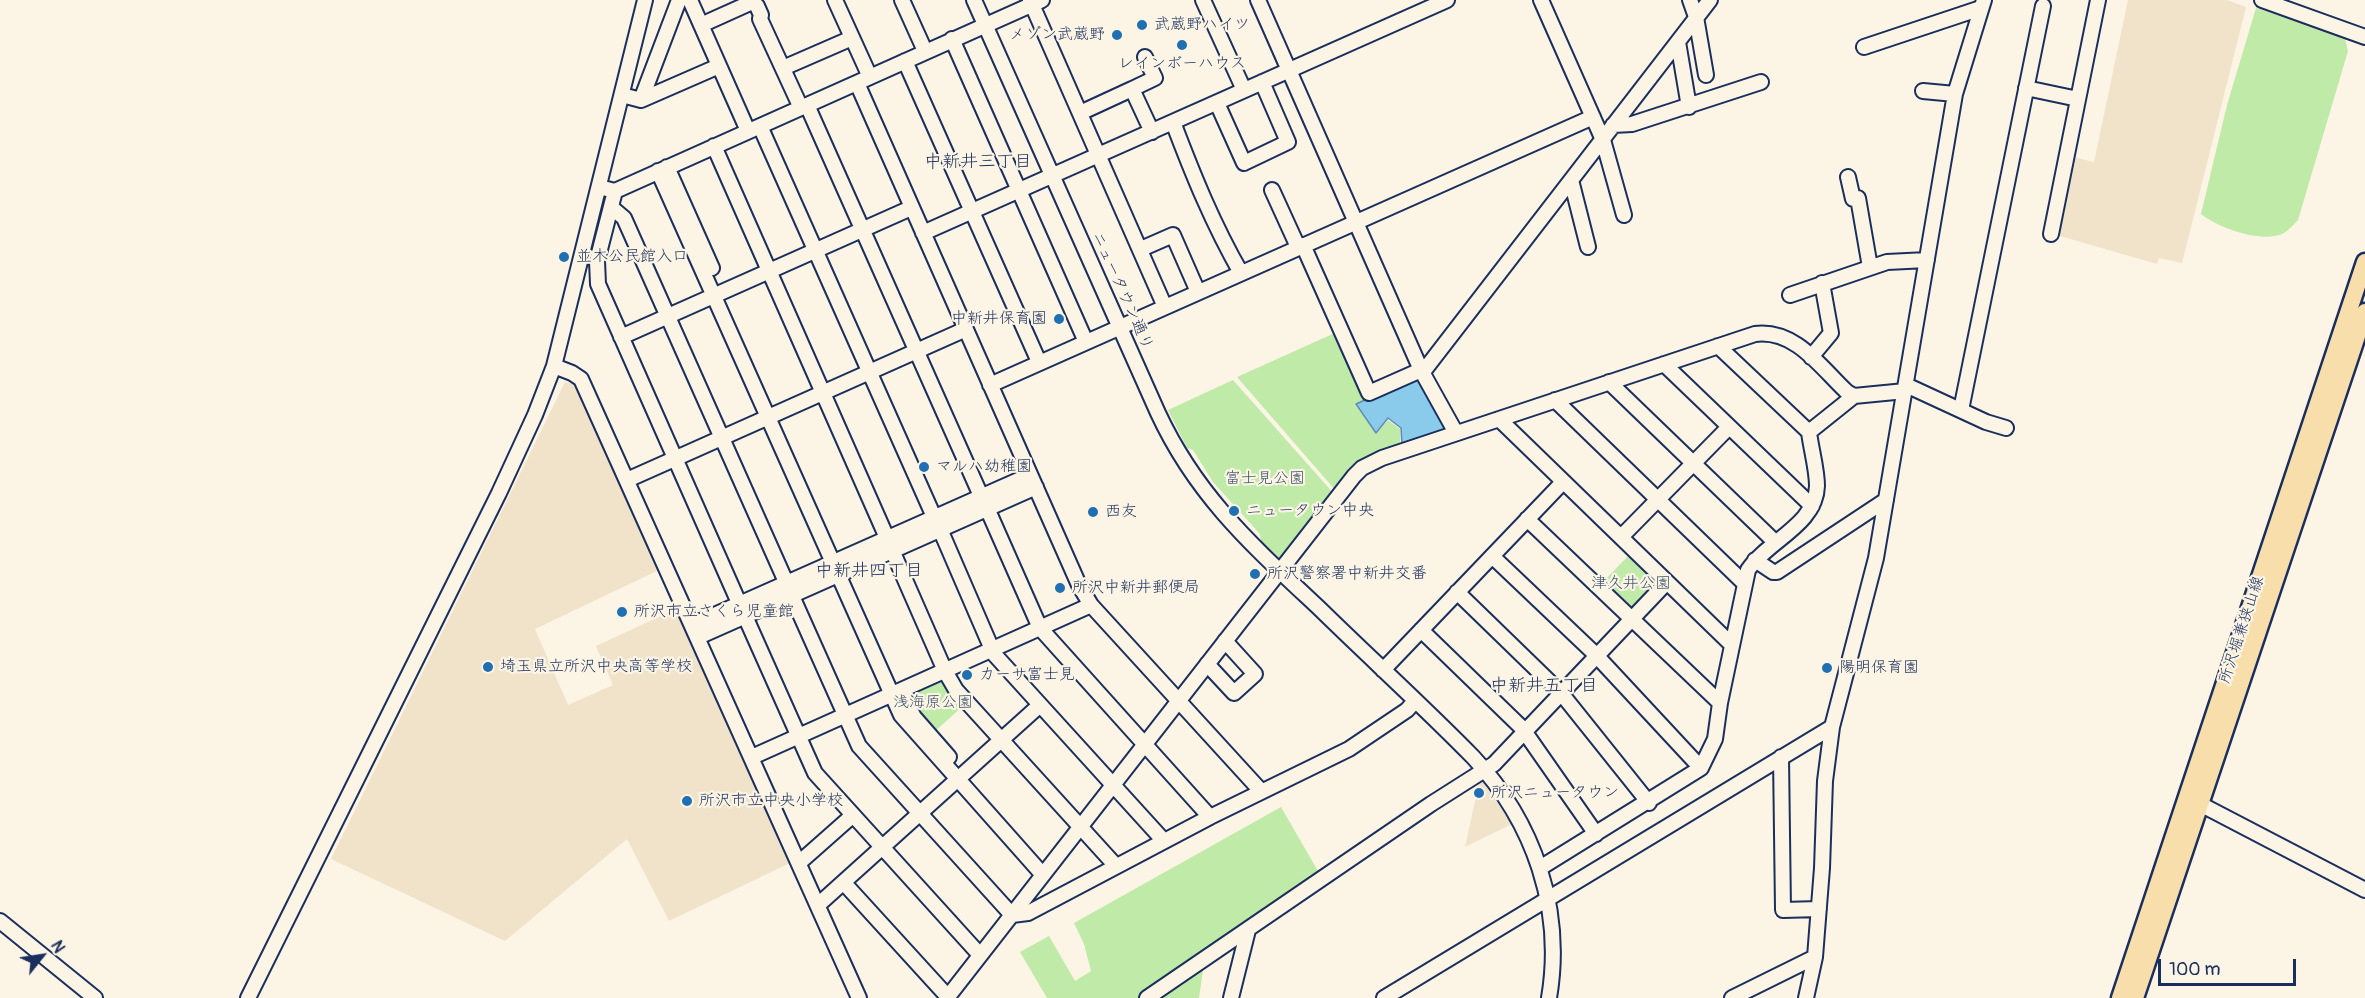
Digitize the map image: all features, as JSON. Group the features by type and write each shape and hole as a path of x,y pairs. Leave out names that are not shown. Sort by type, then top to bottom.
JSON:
{"main road":[{"name":"所沢堀兼狭山線","path":"2120,998 2365,262"},
{"name":"所沢堀兼狭山線","path":"2135,998 2365,312"}],"street":[{"path":"248,998 536,415 554,366 645,0"},
{"path":"641,100 679,0"},
{"path":"690,0 719,66 754,128 815,250 994,654 1164,841"},
{"path":"835,0 852,38 863,80 912,208 1075,577 1091,605 1261,791"},
{"path":"902,0 925,51"},
{"name":"ニュータウン通り","path":"974,0 1163,422 1193,476 1229,520 1485,770 1503,792 1518,817 1540,868 1548,899 1553,956 1549,998"},
{"path":"1203,0 1244,90"},
{"path":"1258,0 1422,371 1456,433"},
{"path":"923,233 1447,0"},
{"path":"1541,0 1603,140 1624,215"},
{"path":"1690,0 1696,17 1706,75"},
{"path":"1272,190 1369,393 1422,371 1710,0"},
{"path":"2051,234 2098,0"},
{"path":"2262,0 2365,37"},
{"path":"599,187 615,191 1035,1 1080,113 1165,307"},
{"path":"701,25 752,2 757,6 761,15 760,19 862,230 1040,628 1210,817"},
{"path":"1864,47 1983,4"},
{"path":"1806,998 1815,957 1825,781 1832,727 1876,558 1955,94 1983,4"},
{"path":"1961,410 2043,6"},
{"path":"783,68 852,38"},
{"path":"952,39 1086,342"},
{"path":"1678,42 1689,106"},
{"path":"1080,113 1155,78 1145,57"},
{"path":"905,61 1039,362"},
{"path":"622,95 641,100 719,66"},
{"path":"1217,103 1244,163 1288,142 1262,82"},
{"path":"1613,125 1632,124 1761,82"},
{"path":"2026,88 2078,99"},
{"path":"1132,89 1152,132"},
{"path":"1923,92 1955,94"},
{"path":"990,385 1593,117"},
{"path":"1173,122 1200,192 1221,238 1241,273"},
{"path":"714,146 945,671 956,690 1116,866"},
{"path":"663,169 896,692 961,777 1046,871"},
{"path":"1848,177 1853,199 1858,198 1870,267"},
{"path":"1571,180 1588,247"},
{"path":"615,191 597,261 597,276 602,294 815,773 980,955"},
{"path":"611,207 624,218 859,746 1012,915"},
{"path":"621,337 912,208"},
{"path":"1141,249 1173,235 1198,292"},
{"path":"1790,295 1887,262 1927,260"},
{"path":"1811,357 1831,333 1822,284"},
{"path":"627,480 966,330"},
{"path":"844,883 947,997 1279,570 1362,468 1382,458 1755,334 1770,334 1794,342 1847,393 1854,396"},
{"path":"1540,868 1701,768 1715,739 1719,703 1744,583 1755,560 1801,521 1812,506 1816,481 1809,432 1718,346"},
{"path":"1664,364 1812,506"},
{"path":"554,366 572,372 581,380 800,862 859,998"},
{"path":"1609,382 1775,542"},
{"path":"1809,432 1854,396 1905,388 2006,428"},
{"path":"1555,400 1744,583"},
{"path":"1499,419 1732,645"},
{"path":"1621,537 1729,426"},
{"path":"695,631 1033,481"},
{"path":"1383,670 1563,482"},
{"path":"1755,560 1773,572 1777,572 1886,500"},
{"path":"1527,519 1719,703"},
{"path":"1492,556 1597,657 1701,768"},
{"path":"1147,998 1494,764 1667,582"},
{"path":"1457,592 1561,693 1649,802"},
{"path":"752,757 1091,605"},
{"path":"1421,630 1525,731 1596,834"},
{"path":"1207,664 1234,693 1255,674 1225,641"},
{"path":"1012,915 1028,913 1210,817 1349,749 1407,710 1415,701"},
{"path":"818,905 1040,705"},
{"path":"1384,998 1832,727"},
{"path":"1781,757 1784,910 1819,909"},
{"path":"2200,804 2365,890"},
{"path":"800,862 852,816"},
{"path":"0,921 95,998"},
{"path":"1231,998 1248,930"},
{"path":"1732,998 1815,957"}],"shaded area":[{"path":"2128,0 2227,0 2246,7 2182,263 2159,258 2157,264 2053,234 2069,156 2094,162"},
{"name":"埼玉県立所沢中央高等学校","path":"565,382 576,384 661,569 535,629 568,705 613,685 596,646 678,608 790,863 669,921 627,839 505,941 331,859"},
{"path":"1480,778 1512,824 1465,847"}],"green space":[{"path":"2256,8 2345,38 2348,51 2298,220 2284,233 2265,237 2229,229 2201,214 2227,105"},
{"path":"1337,332 1367,398 1355,404 1376,434 1388,420 1400,429 1400,447 1336,491 1237,377"},
{"name":"富士見公園","path":"1233,380 1335,495 1282,560 1261,541 1260,534 1213,482 1193,450 1187,448 1168,410"},
{"name":"津久井公園","path":"1631,553 1662,583 1632,614 1601,584"},
{"name":"浅海原公園","path":"941,676 964,705 932,734 918,718 908,692"},
{"path":"1281,807 1322,878 1205,956 1199,998 1047,998 1020,952 1049,936 1075,981 1091,971 1084,944 1074,923"}],"water":[{"path":"1413,378 1423,381 1448,427 1402,446 1401,428 1388,418 1376,433 1356,404"}],"place":[{"name":"武蔵野ハイツ","path":"1142,25"},
{"name":"メゾン武蔵野","path":"1117,35"},
{"name":"レインボーハウス","path":"1182,45"},
{"name":"並木公民館入口","path":"564,257"},
{"name":"中新井保育園","path":"1059,319"},
{"name":"マルハ幼稚園","path":"924,467"},
{"name":"ニュータウン中央","path":"1234,511"},
{"name":"西友","path":"1093,512"},
{"name":"所沢警察署中新井交番","path":"1255,574"},
{"name":"所沢中新井郵便局","path":"1060,588"},
{"name":"所沢市立さくら児童館","path":"622,612"},
{"name":"埼玉県立所沢中央高等学校","path":"488,667"},
{"name":"陽明保育園","path":"1827,668"},
{"name":"カーサ富士見","path":"967,675"},
{"name":"所沢ニュータウン","path":"1479,793"},
{"name":"所沢市立中央小学校","path":"687,801"}],"district":[{"name":"中新井三丁目","path":"978,162"},
{"name":"中新井四丁目","path":"869,571"},
{"name":"中新井五丁目","path":"1544,686"}]}
